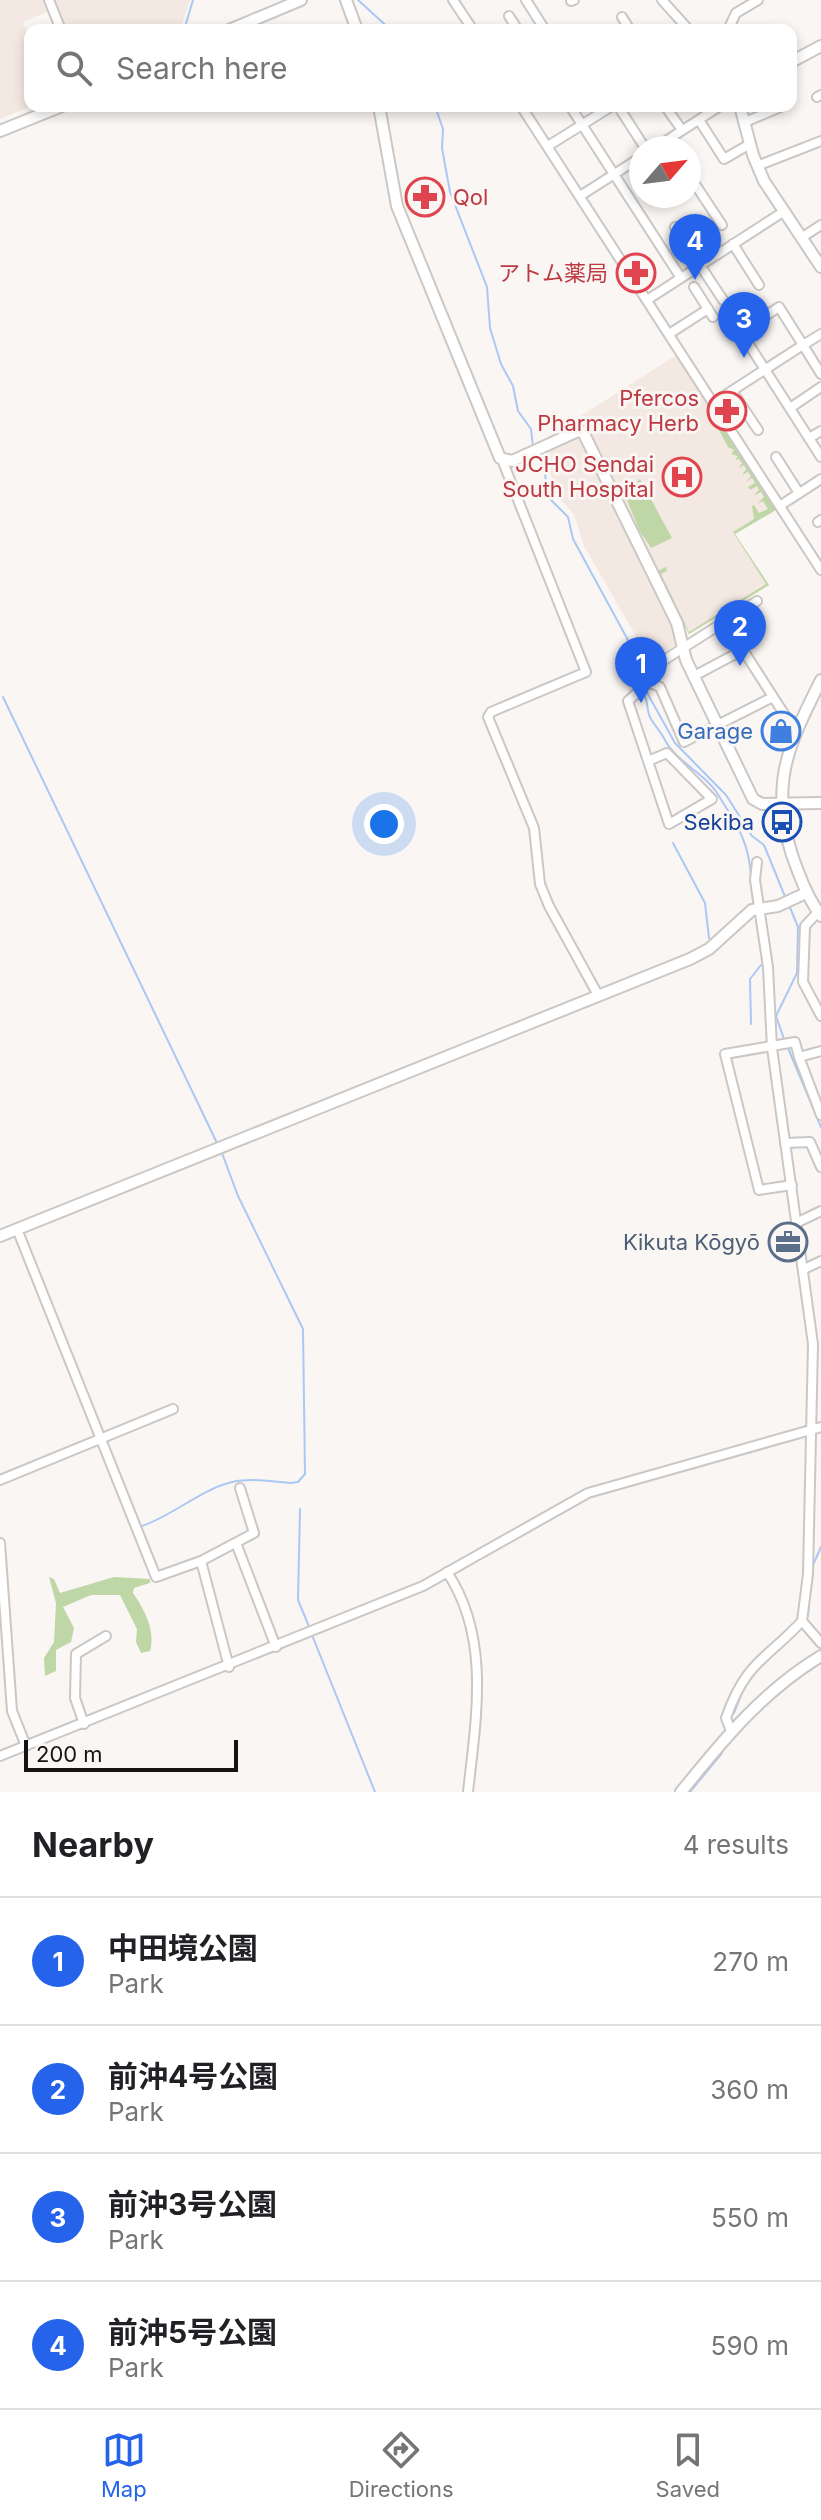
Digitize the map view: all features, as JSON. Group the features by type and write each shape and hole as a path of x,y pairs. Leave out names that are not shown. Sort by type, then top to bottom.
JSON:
{"street":[{"path":"49,0 59,24"},
{"path":"243,24 301,0"},
{"path":"346,0 355,24"},
{"path":"453,0 469,24"},
{"path":"526,0 541,24"},
{"path":"662,0 684,24"},
{"path":"731,24 736,13 758,0"},
{"path":"509,16 514,24"},
{"path":"622,17 626,24"},
{"path":"797,59 821,46"},
{"path":"0,131 47,112"},
{"path":"380,112 397,206 586,672 491,712 488,717 534,828 540,884 598,995"},
{"path":"525,112 821,570"},
{"path":"574,112 681,278"},
{"path":"548,146 603,112"},
{"path":"622,112 637,136"},
{"path":"669,112 682,130"},
{"path":"676,136 711,112"},
{"path":"742,112 757,166 783,212 821,267"},
{"path":"745,122 769,112"},
{"path":"699,120 724,159 750,144"},
{"path":"757,166 821,141"},
{"path":"580,196 629,165"},
{"path":"701,193 722,225"},
{"path":"647,300 783,212"},
{"path":"801,238 821,225"},
{"path":"675,227 723,300"},
{"path":"733,244 759,285"},
{"path":"669,334 711,313 694,287"},
{"path":"821,374 779,307 741,332 821,457"},
{"path":"713,403 821,334"},
{"path":"790,408 821,387"},
{"path":"732,391 758,430"},
{"path":"503,462 512,461 578,431 583,432 677,623 682,648 694,676 753,799 762,804 821,803"},
{"path":"809,438 821,431"},
{"path":"776,457 799,493"},
{"path":"781,505 821,479"},
{"path":"648,761 667,753 712,799 669,824 648,761 628,701 648,684 650,669 757,601"},
{"path":"694,676 743,650 795,731"},
{"path":"821,680 795,731 782,771 781,804 784,828 806,893 820,914 805,926 803,982 821,1016"},
{"path":"648,684 660,687 684,742 773,697"},
{"path":"757,862 755,880 768,967 772,1048 817,1343 816,1427 802,1621 821,1643"},
{"path":"0,1236 709,949 752,910 778,906 806,893"},
{"path":"792,1185 759,1190 725,1054 795,1042 821,1115"},
{"path":"799,1057 821,1051"},
{"path":"785,1143 810,1142 821,1167"},
{"path":"798,1222 821,1211"},
{"path":"17,1229 156,1577 201,1561 254,1533 240,1488"},
{"path":"804,1269 821,1261"},
{"path":"810,1304 821,1301"},
{"path":"0,1480 173,1409"},
{"path":"0,1756 229,1667 423,1586 588,1493 816,1427"},
{"path":"809,1504 821,1505"},
{"path":"0,1543 12,1711 26,1746"},
{"path":"236,1543 276,1647"},
{"path":"201,1561 229,1667"},
{"path":"447,1572 467,1614 477,1655 476,1728 468,1792"},
{"path":"731,1731 726,1718 746,1675 757,1660 802,1621"},
{"path":"84,1724 75,1698 76,1654 106,1636"},
{"path":"681,1792 765,1695 821,1656"}],"shaded area":[{"path":"0,0 44,0 48,12 23,22 24,109 0,119"},
{"path":"54,0 190,0 182,24 64,24"},
{"name":"JCHO Sendai South Hospital","path":"678,354 776,510 735,534 769,585 689,634 586,430 578,427 538,443"},
{"name":"JCHO Sendai South Hospital","path":"577,437 582,439 673,625 671,632 677,644 646,663 641,645 584,546 574,514 559,498 542,452"}],"green space":[{"path":"714,413 776,510 735,534 769,585 689,634 657,571 666,567 667,571 661,574 689,632 766,584 733,532 754,519 752,506 759,513 768,509 763,501 757,504 764,497 761,492 753,496 759,490 757,486 750,490 748,487 755,483 752,478 746,482 751,476 748,472 742,475 746,469 744,465 739,468 742,463 739,459 735,460 738,456 731,454 734,450 728,447 711,415"},
{"path":"640,479 672,538 651,548 639,530 625,495"},
{"path":"49,1577 54,1579 60,1593 114,1577 150,1579 150,1583 134,1588 133,1593 150,1628 150,1651 141,1653 136,1642 137,1629 120,1595 91,1595 63,1607 74,1628 71,1642 56,1650 56,1671 45,1676 44,1658 54,1642 56,1603"}],"waterway":[{"path":"186,24 193,0"},
{"path":"358,0 384,24"},
{"path":"0,125 32,112"},
{"path":"437,112 443,129 442,148 450,192 487,287 490,328 501,364 513,386 518,411 531,429 533,447"},
{"path":"537,455 543,463 549,498 568,517 573,539 629,642 636,661 636,680 640,685"},
{"path":"632,651 631,674 637,686"},
{"path":"645,689 675,743 726,795 752,836 764,845 786,899"},
{"path":"641,691 651,719 670,748 712,786 730,813 744,842 751,877"},
{"path":"3,697 217,1143"},
{"path":"673,843 705,903 709,938"},
{"path":"752,887 753,902"},
{"path":"785,1042 776,1016 797,973 798,927 789,905"},
{"path":"751,1024 750,979 761,965"},
{"path":"788,1048 821,1127"},
{"path":"139,1527 232,1482 261,1480 290,1483 298,1482 305,1474 303,1329 238,1196 222,1153"},
{"path":"300,1509 298,1600 310,1629"},
{"path":"812,1567 821,1547"},
{"path":"808,1616 810,1590"},
{"path":"312,1635 375,1792"},
{"path":"734,1713 744,1688"},
{"path":"690,1792 722,1753"}],"place":[{"name":"Qol","path":"425,197"},
{"name":"アトム薬局","path":"636,273"},
{"name":"前沖5号公園","path":"695,280"},
{"name":"前沖3号公園","path":"744,358"},
{"name":"Pfercos Pharmacy Herb","path":"727,411"},
{"name":"JCHO Sendai South Hospital","path":"682,477"},
{"name":"前沖4号公園","path":"740,666"},
{"name":"中田境公園","path":"641,703"},
{"name":"Garage","path":"781,731"},
{"name":"Sekiba","path":"782,822"},
{"name":"Kikuta Kōgyō","path":"788,1242"}]}
